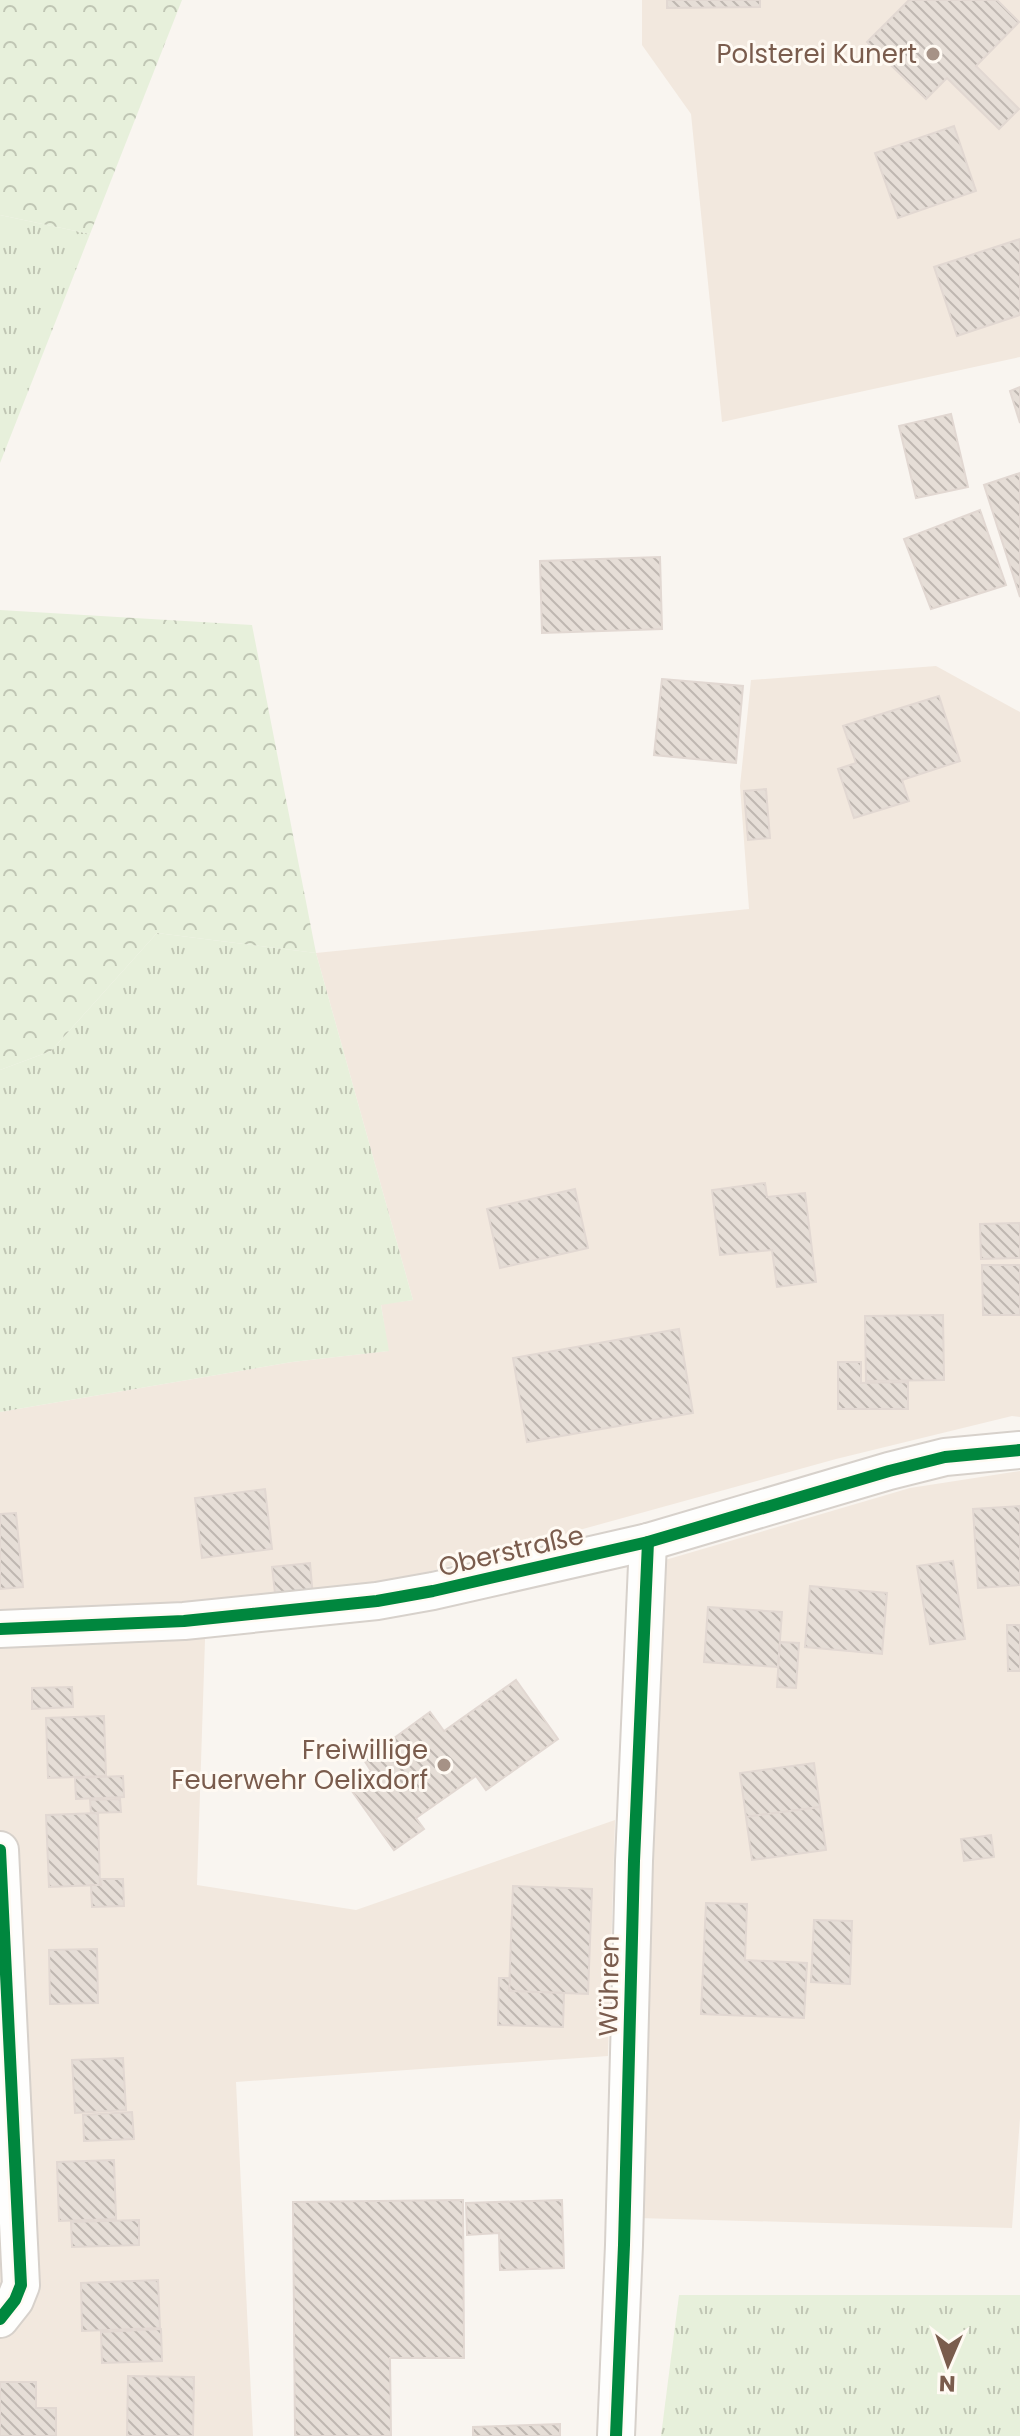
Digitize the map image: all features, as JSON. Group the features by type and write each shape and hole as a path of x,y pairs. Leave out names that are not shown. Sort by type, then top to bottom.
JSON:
{"street":[{"name":"Oberstraße","path":"0,1629 184,1621 377,1601 648,1542 945,1457 1020,1450"},
{"name":"Wühren","path":"616,2434 634,1861 648,1542"},
{"path":"0,2319 15,2300 21,2285 1,1868"}],"shaded area":[{"path":"642,0 1020,0 1020,357 722,422 691,114 642,45"},
{"path":"936,666 1020,712 1020,1417 1012,1416 836,1459 319,1602 206,1609 197,1885 356,1910 615,1820 608,2056 236,2082 253,2436 0,2436 0,1412 292,1362 388,1351 381,1304 413,1300 316,953 749,909 740,786 751,680"},
{"path":"1020,1471 1020,2118 1012,2228 637,2218 655,1563 910,1488"}],"green space":[{"path":"0,0 182,0 90,234 0,215"},
{"path":"0,215 90,234 0,463"},
{"path":"0,610 252,625 316,953 157,933 51,1051 0,1070"},
{"path":"157,933 316,953 413,1300 381,1305 389,1351 292,1362 0,1412 0,1070 51,1051"},
{"path":"679,2295 1020,2295 1020,2436 661,2436"}],"building":[{"path":"667,0 760,0 760,7 667,8"},
{"name":"Polsterei Kunert","path":"909,0 997,0 1019,22 976,66 1019,109 999,129 947,78 926,99 867,42"},
{"path":"954,126 976,191 898,218 875,153"},
{"path":"1020,239 1020,315 957,336 934,267"},
{"path":"1020,387 1020,423 1010,391"},
{"path":"951,414 968,487 916,498 899,426"},
{"path":"1020,473 1020,597 984,485"},
{"path":"980,510 1006,585 931,609 904,539"},
{"path":"660,557 662,629 542,633 540,561"},
{"path":"662,679 743,686 736,763 654,755"},
{"path":"939,696 960,761 902,780 909,801 854,818 838,769 856,763 843,726"},
{"path":"766,789 770,838 748,840 744,791"},
{"path":"765,1183 767,1197 805,1193 816,1282 777,1287 772,1250 720,1255 712,1190"},
{"path":"575,1189 588,1248 500,1268 487,1209"},
{"path":"1020,1223 1020,1258 981,1259 980,1224"},
{"path":"982,1265 1020,1265 1020,1315 983,1315"},
{"path":"943,1315 944,1380 866,1381 865,1316"},
{"path":"679,1329 693,1413 527,1442 513,1358"},
{"path":"838,1362 861,1362 861,1383 908,1382 908,1409 838,1409"},
{"path":"265,1489 272,1549 202,1558 195,1498"},
{"path":"1020,1506 1020,1585 978,1588 973,1509"},
{"path":"16,1513 23,1587 0,1589 0,1514"},
{"path":"953,1561 965,1639 930,1644 917,1566"},
{"path":"310,1563 313,1598 276,1602 272,1567"},
{"path":"810,1586 887,1593 882,1654 805,1647"},
{"path":"708,1607 782,1612 778,1667 704,1662"},
{"path":"1007,1625 1020,1625 1020,1671 1008,1671"},
{"path":"780,1642 799,1643 796,1688 777,1687"},
{"name":"Freiwillige Feuerwehr Oelixdorf","path":"516,1680 558,1739 486,1790 476,1776 416,1818 424,1829 394,1850 349,1787 371,1771 364,1760 430,1712 444,1731"},
{"path":"72,1687 73,1707 32,1709 32,1688"},
{"path":"104,1716 106,1776 48,1778 46,1718"},
{"path":"814,1763 820,1807 746,1817 740,1773"},
{"path":"123,1776 124,1797 76,1799 75,1778"},
{"path":"120,1799 121,1812 91,1813 90,1800"},
{"path":"820,1807 826,1850 752,1860 746,1817"},
{"path":"98,1813 100,1885 49,1887 46,1815"},
{"path":"991,1835 994,1857 964,1861 961,1839"},
{"path":"100,1879 123,1879 124,1906 92,1907 91,1885 101,1885"},
{"path":"513,1886 592,1889 588,1994 509,1991"},
{"path":"706,1903 747,1904 745,1960 807,1963 804,2018 701,2014"},
{"path":"814,1920 852,1921 850,1984 811,1982"},
{"path":"97,1949 98,2003 50,2004 49,1950"},
{"path":"499,1978 510,1978 509,1991 564,1993 563,2027 498,2025"},
{"path":"123,2058 126,2110 75,2113 72,2060"},
{"path":"132,2112 134,2139 84,2141 83,2115"},
{"path":"114,2160 116,2219 59,2221 57,2162"},
{"path":"463,2200 464,2358 390,2358 391,2436 295,2436 293,2202"},
{"path":"562,2200 564,2268 500,2270 499,2233 467,2235 466,2203"},
{"path":"139,2220 139,2245 72,2247 71,2222"},
{"path":"158,2280 160,2328 82,2331 81,2283"},
{"path":"161,2329 162,2361 102,2363 101,2332"},
{"path":"128,2376 194,2377 193,2436 127,2436"},
{"path":"0,2382 36,2382 36,2408 56,2408 56,2436 0,2436"},
{"path":"560,2424 560,2436 473,2436 473,2427"}],"cycle path":[{"path":"0,1629 184,1621 377,1601 648,1542 945,1457 1020,1450"},
{"path":"616,2436 634,1861 648,1542"},
{"path":"0,1850 21,2285 15,2300 0,2319"}],"place":[{"name":"Polsterei Kunert","path":"933,54"},
{"name":"Freiwillige Feuerwehr Oelixdorf","path":"444,1765"}]}
